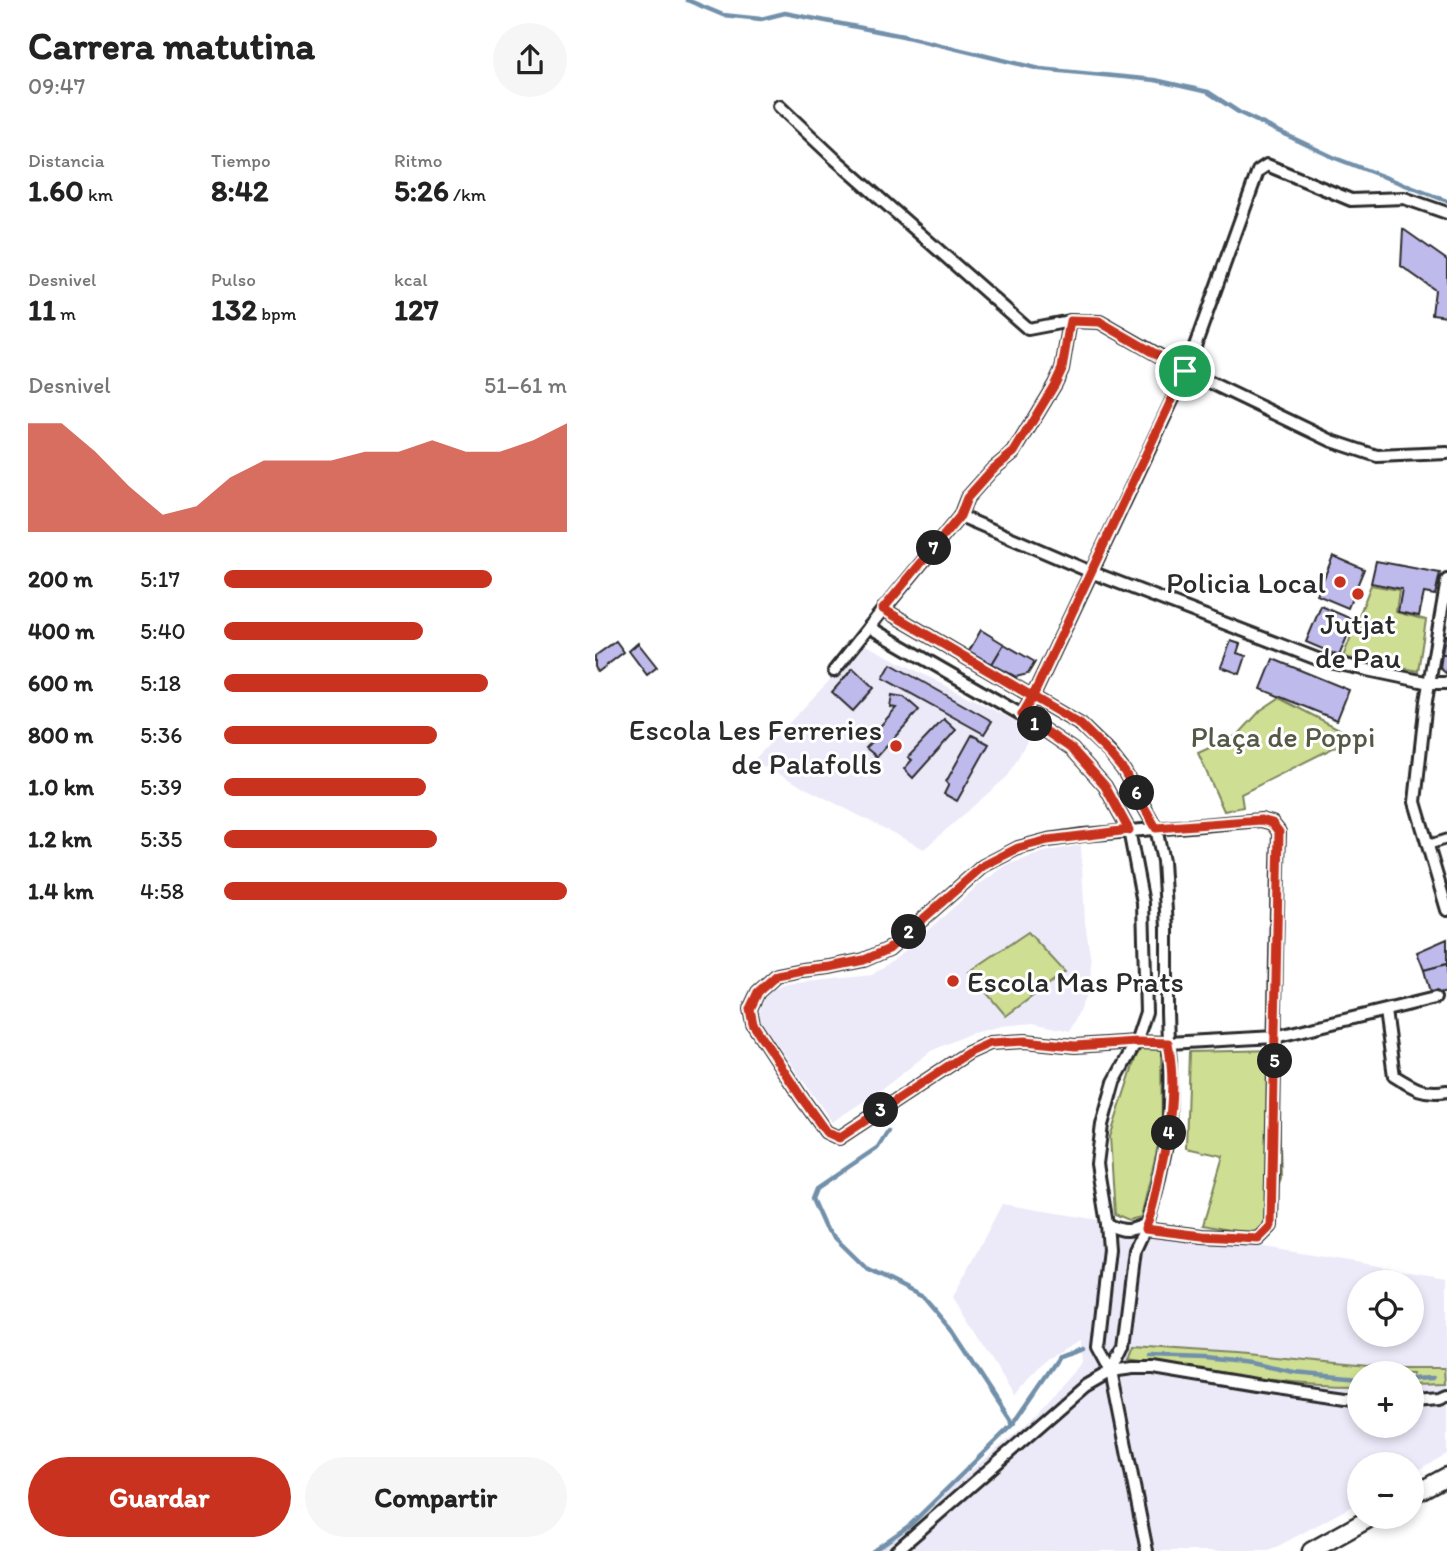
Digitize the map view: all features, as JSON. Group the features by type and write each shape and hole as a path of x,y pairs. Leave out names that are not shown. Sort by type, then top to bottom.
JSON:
{"main road":[{"path":"1424,1488 1447,1476"},
{"path":"1311,1551 1350,1529"}],"street":[{"path":"779,106 1028,329 1070,321 1100,322 1185,371 1332,441 1377,456 1447,453"},
{"path":"1022,715 1185,371 1258,171 1267,165 1351,200 1404,198 1447,213"},
{"path":"834,671 960,516 967,498 992,470 1014,452 1062,369 1070,321"},
{"path":"960,516 1091,572 1319,660 1430,683 1447,683"},
{"path":"1447,580 1426,701 1415,802 1447,910"},
{"path":"883,609 1081,725 1124,771 1156,828 1163,861 1167,928 1168,1043 1171,1061 1169,1132 1146,1227 1135,1250 1123,1346 1111,1371"},
{"path":"869,627 1022,715 1072,749 1105,786 1129,830 1143,903 1146,1012 1136,1042 1114,1082 1102,1125 1097,1164 1109,1250 1098,1347 1111,1371 1147,1551"},
{"path":"1107,1224 1120,1231 1146,1227 1202,1236 1258,1239 1271,1226 1275,1037 1279,832 1272,823 1261,820 1129,830 1048,840 1018,848 983,866 889,949 864,960 777,975 758,992 750,1009 753,1024 826,1132 839,1138 968,1053 990,1043 1025,1041 1075,1046 1275,1037 1435,998"},
{"path":"1428,845 1447,839"},
{"path":"1385,1011 1394,1076 1418,1091 1447,1091"},
{"path":"896,1551 1085,1387 1111,1371 1154,1368 1347,1398"},
{"path":"1424,1400 1447,1396"}],"shaded area":[{"name":"Escola Les Ferreries de Palafolls","path":"864,644 1033,730 1008,776 924,849 753,761"},
{"name":"Escola Mas Prats","path":"1081,845 1085,922 1091,962 1090,987 1070,1031 1033,1023 1002,1026 969,1034 931,1051 881,1090 832,1122 758,1017 763,1001 771,990 787,984 872,975 900,955 981,883 1007,865 1044,852"},
{"path":"1002,1204 1404,1270 1347,1270 1347,1347 1424,1347 1424,1273 1447,1277 1447,1454 1424,1466 1424,1452 1347,1452 1347,1509 1269,1551 875,1551 1030,1421 1082,1362 1080,1341 1045,1360 1014,1396 953,1297"}],"green space":[{"path":"1371,585 1399,590 1396,612 1426,620 1418,671 1343,657"},
{"name":"Plaça de Poppi","path":"1279,698 1355,737 1241,794 1243,807 1224,811 1198,753 1238,735 1261,710"},
{"path":"1028,932 1065,972 1006,1016 969,972"},
{"path":"1139,1047 1161,1048 1162,1129 1141,1217 1129,1220 1115,1214 1110,1137"},
{"path":"1277,1050 1281,1178 1259,1236 1203,1225 1223,1156 1186,1148 1189,1052"},
{"path":"1134,1346 1347,1364 1347,1385 1302,1383 1129,1359"},
{"path":"1424,1368 1444,1368 1445,1384 1424,1385"}],"building":[{"path":"1403,229 1447,260 1447,316 1432,314 1435,290 1401,266"},
{"name":"Policia Local","path":"1333,556 1364,569 1348,608 1317,595"},
{"path":"1376,561 1440,573 1435,595 1424,593 1419,616 1398,612 1402,589 1371,583"},
{"path":"1321,606 1354,620 1339,656 1306,642"},
{"path":"981,630 1004,644 992,664 969,651"},
{"path":"1445,635 1447,654 1442,654"},
{"path":"616,641 624,652 598,672 595,656"},
{"path":"1231,641 1240,644 1237,653 1246,656 1240,674 1221,667"},
{"path":"638,643 657,667 647,675 629,651"},
{"path":"1004,644 1035,662 1028,674 1016,677 992,664"},
{"path":"1442,654 1447,654 1447,674 1440,668"},
{"path":"1273,659 1349,690 1337,720 1261,689"},
{"path":"891,664 992,721 984,734 883,678"},
{"path":"853,668 874,688 853,711 832,692"},
{"path":"892,695 904,697 919,710 877,757 866,748 872,742 869,739 896,708 890,707"},
{"path":"944,719 956,730 913,778 904,769 912,760 908,757"},
{"path":"972,735 989,744 957,801 944,794 949,784 946,782"},
{"path":"1447,939 1447,964 1424,970 1417,952"},
{"path":"1447,964 1447,992 1431,996 1424,970"}],"waterway":[{"path":"687,0 723,15 761,19 785,13 903,36 1040,69 1155,80 1208,92 1240,113 1335,158 1447,201"},
{"path":"888,1131 878,1147 816,1189 812,1199 825,1228 867,1269 923,1297 952,1331 1013,1424"},
{"path":"873,1551 910,1525 1013,1424 1059,1357 1083,1349"},
{"path":"1151,1356 1205,1358 1294,1372 1347,1377"},
{"path":"1424,1378 1433,1378"}],"place":[{"name":"Policia Local","path":"1340,582"},
{"name":"Jutjat de Pau","path":"1358,594"},
{"name":"Escola Les Ferreries de Palafolls","path":"896,746"},
{"name":"Escola Mas Prats","path":"953,981"}],"route":[{"path":"1185,371 1033,696 1022,715 1072,749 1105,786 1129,830 1048,840 1002,855 983,866 944,898 889,949 864,960 777,975 758,992 750,1009 753,1024 801,1097 826,1132 839,1138 968,1053 990,1043 1025,1041 1075,1046 1168,1043 1171,1061 1169,1132 1145,1229 1258,1239 1271,1226 1279,832 1272,823 1261,820 1156,828 1124,771 1081,725 1033,696 883,609 960,516 967,498 992,470 1014,452 1062,369 1070,321 1100,322 1185,371"}]}
